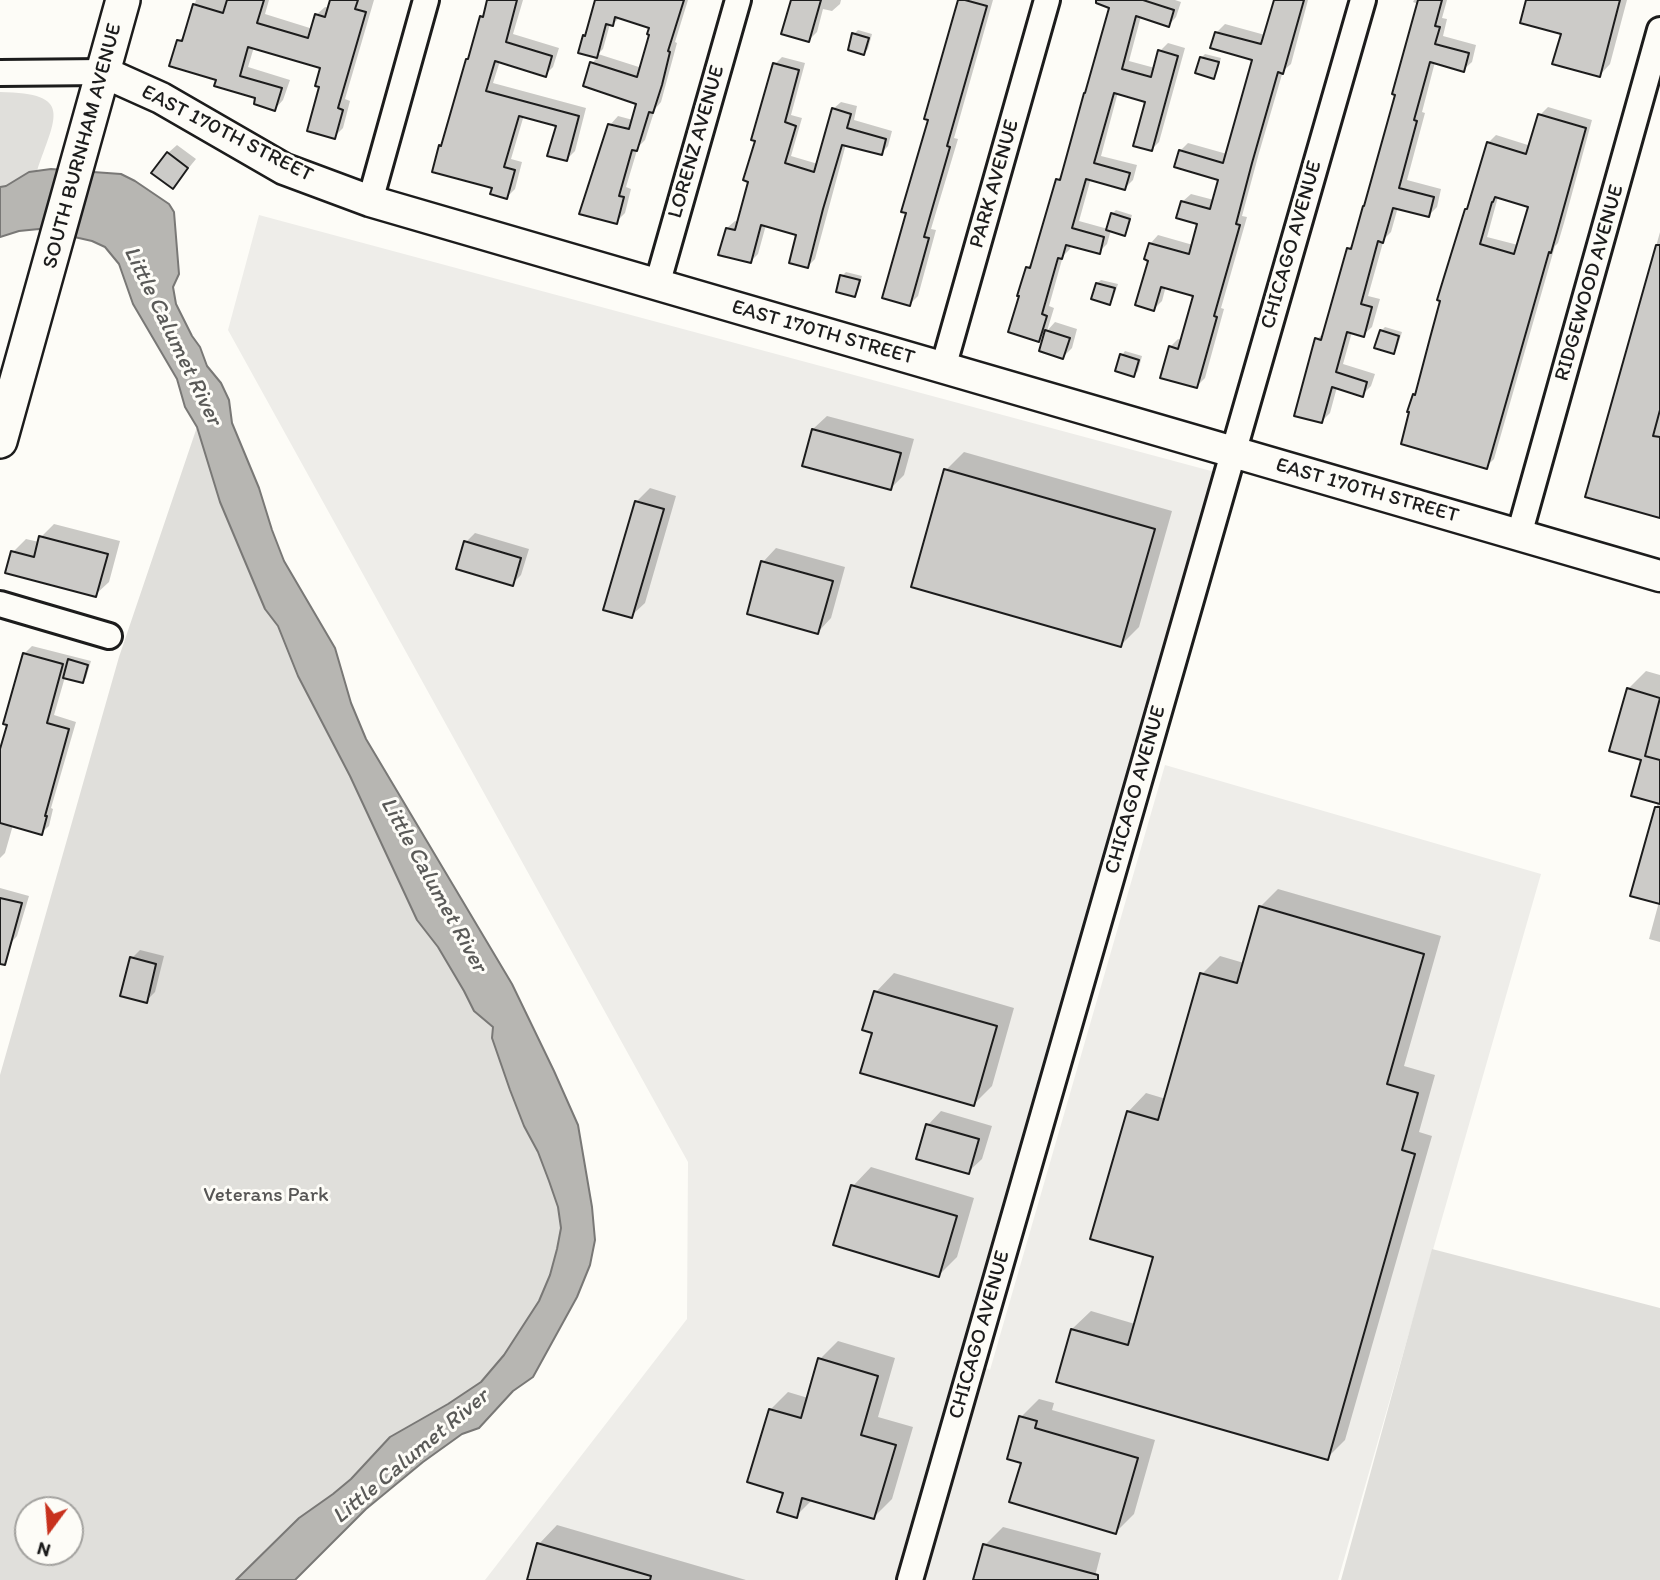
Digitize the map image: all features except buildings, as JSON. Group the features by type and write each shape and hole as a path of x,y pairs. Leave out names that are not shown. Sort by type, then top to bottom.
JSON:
{"main road":[{"name":"SOUTH BURNHAM AVENUE","path":"0,441 123,0"}],"street":[{"path":"370,201 426,0"},
{"name":"LORENZ AVENUE","path":"657,285 738,0"},
{"name":"PARK AVENUE","path":"943,368 1046,0"},
{"name":"CHICAGO AVENUE","path":"910,1580 1363,0"},
{"name":"RIDGEWOOD AVENUE","path":"1519,535 1660,30"},
{"name":"EAST 170TH STREET","path":"0,73 103,72 161,99 284,169 370,201 1660,576"},
{"path":"0,604 109,636"}],"shaded area":[{"path":"259,215 1226,475 972,1361 990,1370 1165,765 1541,874 1338,1580 485,1580 687,1319 688,1162 228,330"}],"green space":[{"path":"0,92 40,97 49,103 53,112 53,123 37,171 0,187"},
{"name":"Veterans Park","path":"197,427 265,609 278,626 298,676 350,776 417,920 438,947 474,1011 493,1027 492,1038 510,1090 538,1152 558,1207 561,1229 550,1275 539,1301 504,1355 481,1382 390,1437 351,1479 299,1518 236,1580 0,1580 0,1075 119,657"},
{"path":"1432,1249 1660,1308 1660,1580 1341,1580"}],"water":[{"name":"Little Calumet River","path":"51,169 121,174 169,204 174,212 179,274 173,287 176,304 200,347 207,366 221,383 229,400 232,423 259,488 284,561 335,648 351,703 366,739 512,984 578,1125 595,1240 590,1265 577,1297 533,1377 513,1391 479,1428 462,1434 366,1509 295,1580 236,1580 299,1518 351,1479 390,1437 481,1382 504,1355 539,1301 557,1249 561,1228 558,1207 538,1152 510,1090 492,1038 493,1027 474,1011 438,947 417,920 350,776 298,676 278,626 265,609 220,502 197,427 185,407 177,379 133,304 119,264 105,247 92,241 39,229 0,237 0,187 29,172"}]}
